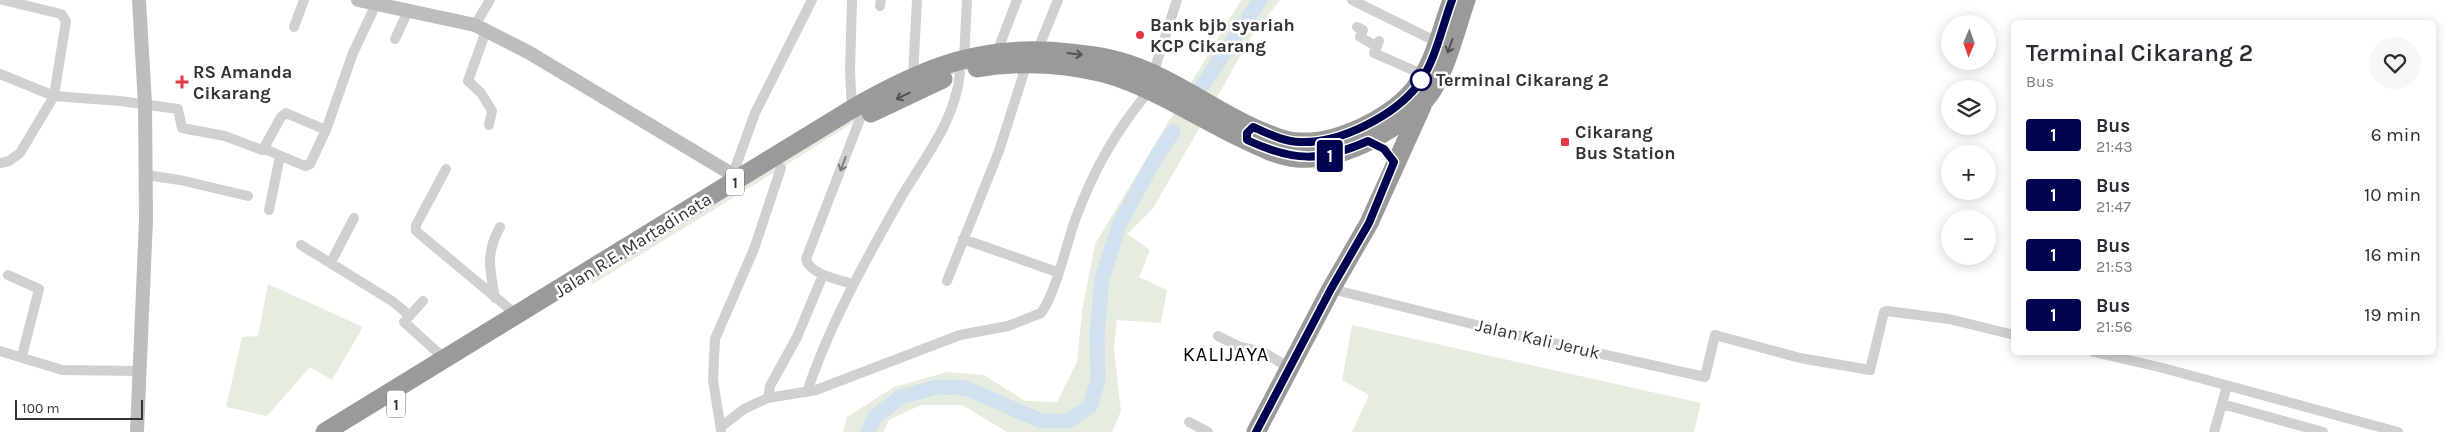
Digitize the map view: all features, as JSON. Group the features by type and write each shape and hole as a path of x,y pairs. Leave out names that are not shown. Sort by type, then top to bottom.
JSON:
{"highway":[{"name":"1","path":"1256,432 1331,289 1369,223 1394,162 1407,141 1421,88 1452,0"},
{"name":"1","path":"1421,88 1437,80 1466,0"},
{"name":"Jalan R.E. Martadinata","path":"325,432 518,316 736,176 856,114 934,82 962,66 997,52 1032,56 1108,58 1250,134 1284,155 1305,158 1342,152 1387,131 1421,88"},
{"name":"Jalan R.E. Martadinata","path":"350,432 781,168 856,114 913,77 962,66 1000,64 1032,56"},
{"name":"Jalan R.E. Martadinata","path":"1250,134 1299,142 1329,140 1354,131 1380,117 1421,88"},
{"path":"1368,141 1384,149 1394,162"}],"main road":[{"path":"138,432 146,175 145,104 139,0"},
{"path":"358,0 377,2 480,28 528,52 736,176"}],"street":[{"path":"0,163 9,161 20,153 54,96 65,18 61,14 3,0"},
{"path":"294,27 304,0"},
{"path":"490,0 480,28 468,81 481,93 492,111 490,125"},
{"path":"852,0 856,114 806,258 809,265 823,275 853,284"},
{"path":"913,77 917,0"},
{"path":"807,392 816,364 853,284 903,196 947,126 954,105 962,66 967,0"},
{"path":"997,52 1017,0"},
{"path":"947,282 999,152 1032,56 1058,0"},
{"path":"781,168 754,249 715,339 712,380 721,429 744,409 768,398 807,392 960,336 989,331 1038,314 1044,309 1098,165 1116,132 1151,82 1177,0"},
{"path":"1352,0 1437,42"},
{"path":"736,176 755,113 809,1"},
{"path":"0,74 54,96 145,104 179,110 182,128 225,136 267,150 305,166 310,164 326,130 353,53 377,2"},
{"path":"395,39 408,11"},
{"path":"1357,27 1363,30 1360,37 1378,43 1374,53 1421,88"},
{"path":"267,150 265,146 281,117 286,113 326,130"},
{"path":"269,210 280,156"},
{"path":"446,170 415,229 518,316"},
{"path":"146,175 180,180 248,196"},
{"path":"331,262 354,218"},
{"path":"495,298 489,260 491,244 500,227"},
{"path":"963,239 1057,272"},
{"path":"301,245 392,301 409,315"},
{"path":"8,275 39,289 22,356"},
{"path":"768,398 770,386 797,337 823,275"},
{"name":"Jalan Kali Jeruk","path":"1331,289 1517,335 1705,377 1715,335 1800,358 1870,370 1884,312 1887,311 1949,319 2011,334"},
{"path":"423,301 404,320 405,324 446,360"},
{"path":"1218,336 1238,346 1263,352 1290,368"},
{"path":"0,351 22,356 62,370 140,372"},
{"path":"2106,355 2398,432"},
{"path":"2214,432 2227,386"},
{"path":"2222,404 2323,432"},
{"path":"1189,422 1208,432"}],"shaded area":[{"path":"1241,0 1280,0 1251,37 1212,106 1186,92 1178,105 1204,120 1152,210 1127,234 1150,250 1139,277 1167,290 1161,323 1117,320 1114,348 1121,411 1112,432 1007,432 962,405 921,405 889,420 883,432 843,432 847,417 894,387 947,372 984,375 1025,401 1057,402 1077,362 1082,311 1095,244 1178,106 1155,94 1106,75 1055,64 1003,64 978,68 926,84 853,123 593,284 586,274 888,89 927,72 965,60 1001,52 1037,50 1073,52 1110,60 1147,73 1186,91"},
{"path":"268,284 363,327 332,380 310,367 267,416 226,407 242,337 258,336"},
{"path":"1352,325 1701,403 1694,432 1352,432 1369,395 1342,380"}],"waterway":[{"path":"1203,85 1260,0"},
{"path":"868,432 875,417 901,397 936,387 966,388 1041,421 1068,421 1090,406 1098,380 1097,333 1102,279 1119,225 1156,157 1173,132"}],"bus line":[{"name":"1","path":"1256,432 1331,289 1369,223 1394,162 1384,149 1368,141 1329,156 1297,158 1284,155 1247,140 1247,133 1253,127 1287,140 1315,142 1329,140 1354,131 1380,117 1417,86 1424,75 1452,0"}],"place":[{"name":"Bank bjb syariah KCP Cikarang","path":"1140,35"},
{"name":"Terminal Cikarang 2","path":"1421,80"},
{"name":"RS Amanda Cikarang","path":"182,82"},
{"name":"Cikarang Bus Station","path":"1565,142"}],"district":[{"name":"KALIJAYA","path":"1226,354"}]}
